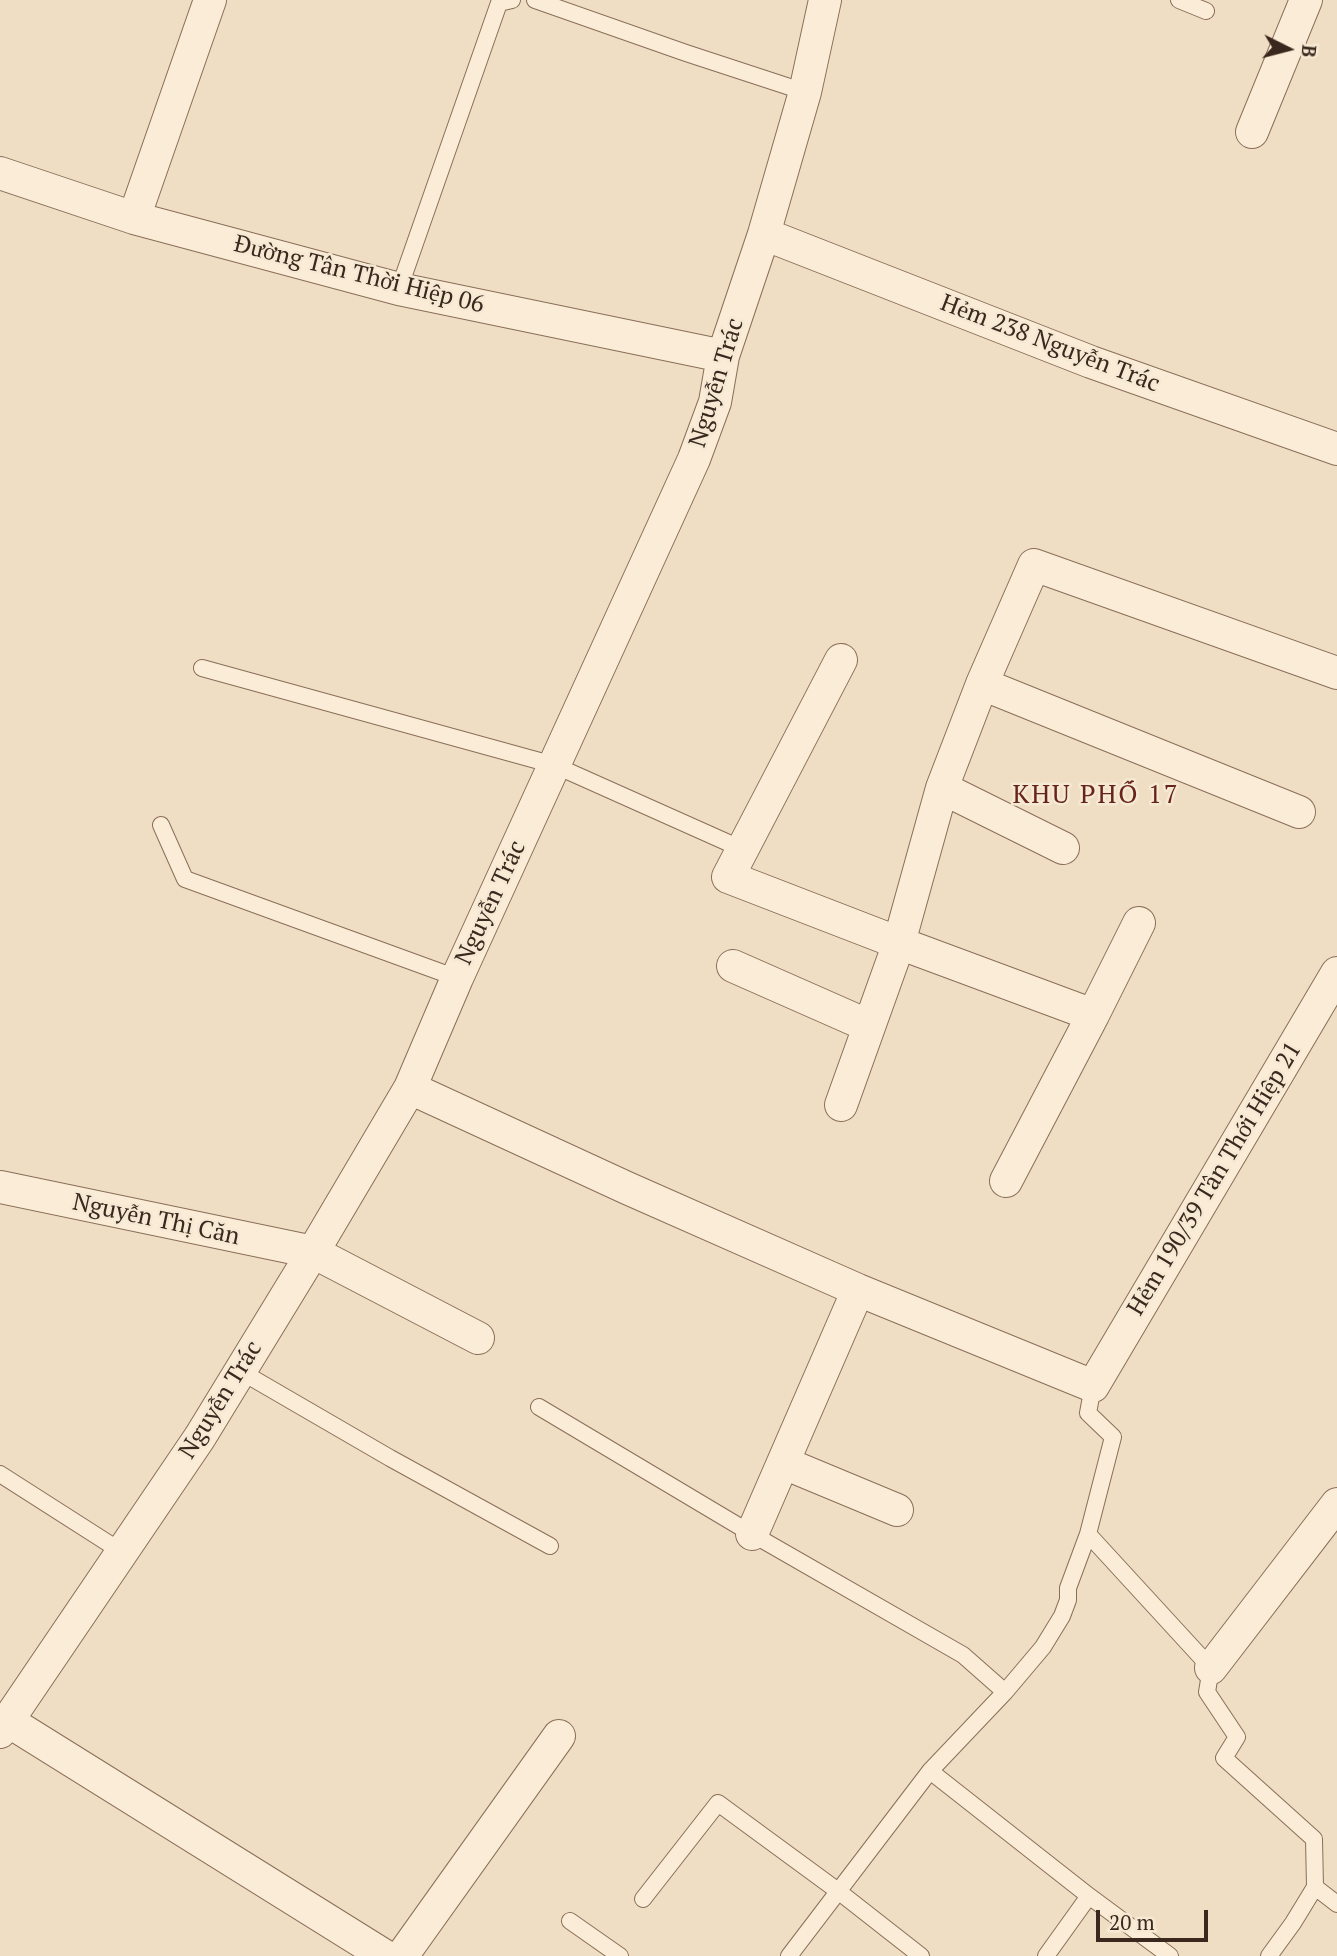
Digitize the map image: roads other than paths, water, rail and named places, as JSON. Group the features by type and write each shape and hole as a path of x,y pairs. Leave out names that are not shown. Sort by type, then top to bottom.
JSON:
{"street":[{"path":"134,218 210,0"},
{"name":"Nguyễn Trác","path":"4,1727 200,1437 410,1088 457,978 694,459 715,402 723,356 764,234 804,92 825,0"},
{"path":"1252,132 1306,0"},
{"name":"Đường Tân Thời Hiệp 06","path":"0,173 134,218 399,289 723,356"},
{"name":"Hẻm 238 Nguyễn Trác","path":"764,234 1091,362 1337,449"},
{"path":"841,1105 899,943 942,788 982,684 1034,565 1337,673"},
{"path":"841,660 728,877 1093,1015"},
{"path":"982,684 1299,812"},
{"path":"942,788 1063,848"},
{"path":"1006,1181 1139,922"},
{"path":"733,966 869,1026"},
{"name":"Hẻm 190/39 Tân Thới Hiệp 21","path":"1093,1386 1337,972"},
{"path":"410,1088 858,1290 1093,1386"},
{"name":"Nguyễn Thị Căn","path":"0,1187 313,1252 478,1338"},
{"path":"752,1534 858,1290"},
{"path":"784,1463 897,1510"},
{"path":"1211,1668 1337,1504"},
{"path":"4,1727 385,1956"},
{"path":"402,1956 559,1736"}],"lane":[{"path":"399,289 499,3 512,0"},
{"path":"535,0 804,92"},
{"path":"1179,0 1206,11"},
{"path":"202,668 554,765 742,849"},
{"path":"161,825 185,879 457,978"},
{"path":"240,1371 550,1546"},
{"path":"789,1956 930,1771 1005,1692 1043,1647 1062,1616 1114,1437 1088,1413 1093,1386"},
{"path":"539,1407 963,1655 1005,1692"},
{"path":"0,1474 122,1552"},
{"path":"1088,1534 1211,1668 1207,1692 1237,1737 1224,1758 1314,1839 1315,1887 1269,1956"},
{"path":"930,1771 1170,1956"},
{"path":"643,1899 718,1803 921,1956"},
{"path":"1315,1887 1337,1904"},
{"path":"1046,1956 1089,1896"},
{"path":"570,1921 620,1956"}],"district":[{"name":"KHU PHỐ 17","path":"1096,796"}]}
